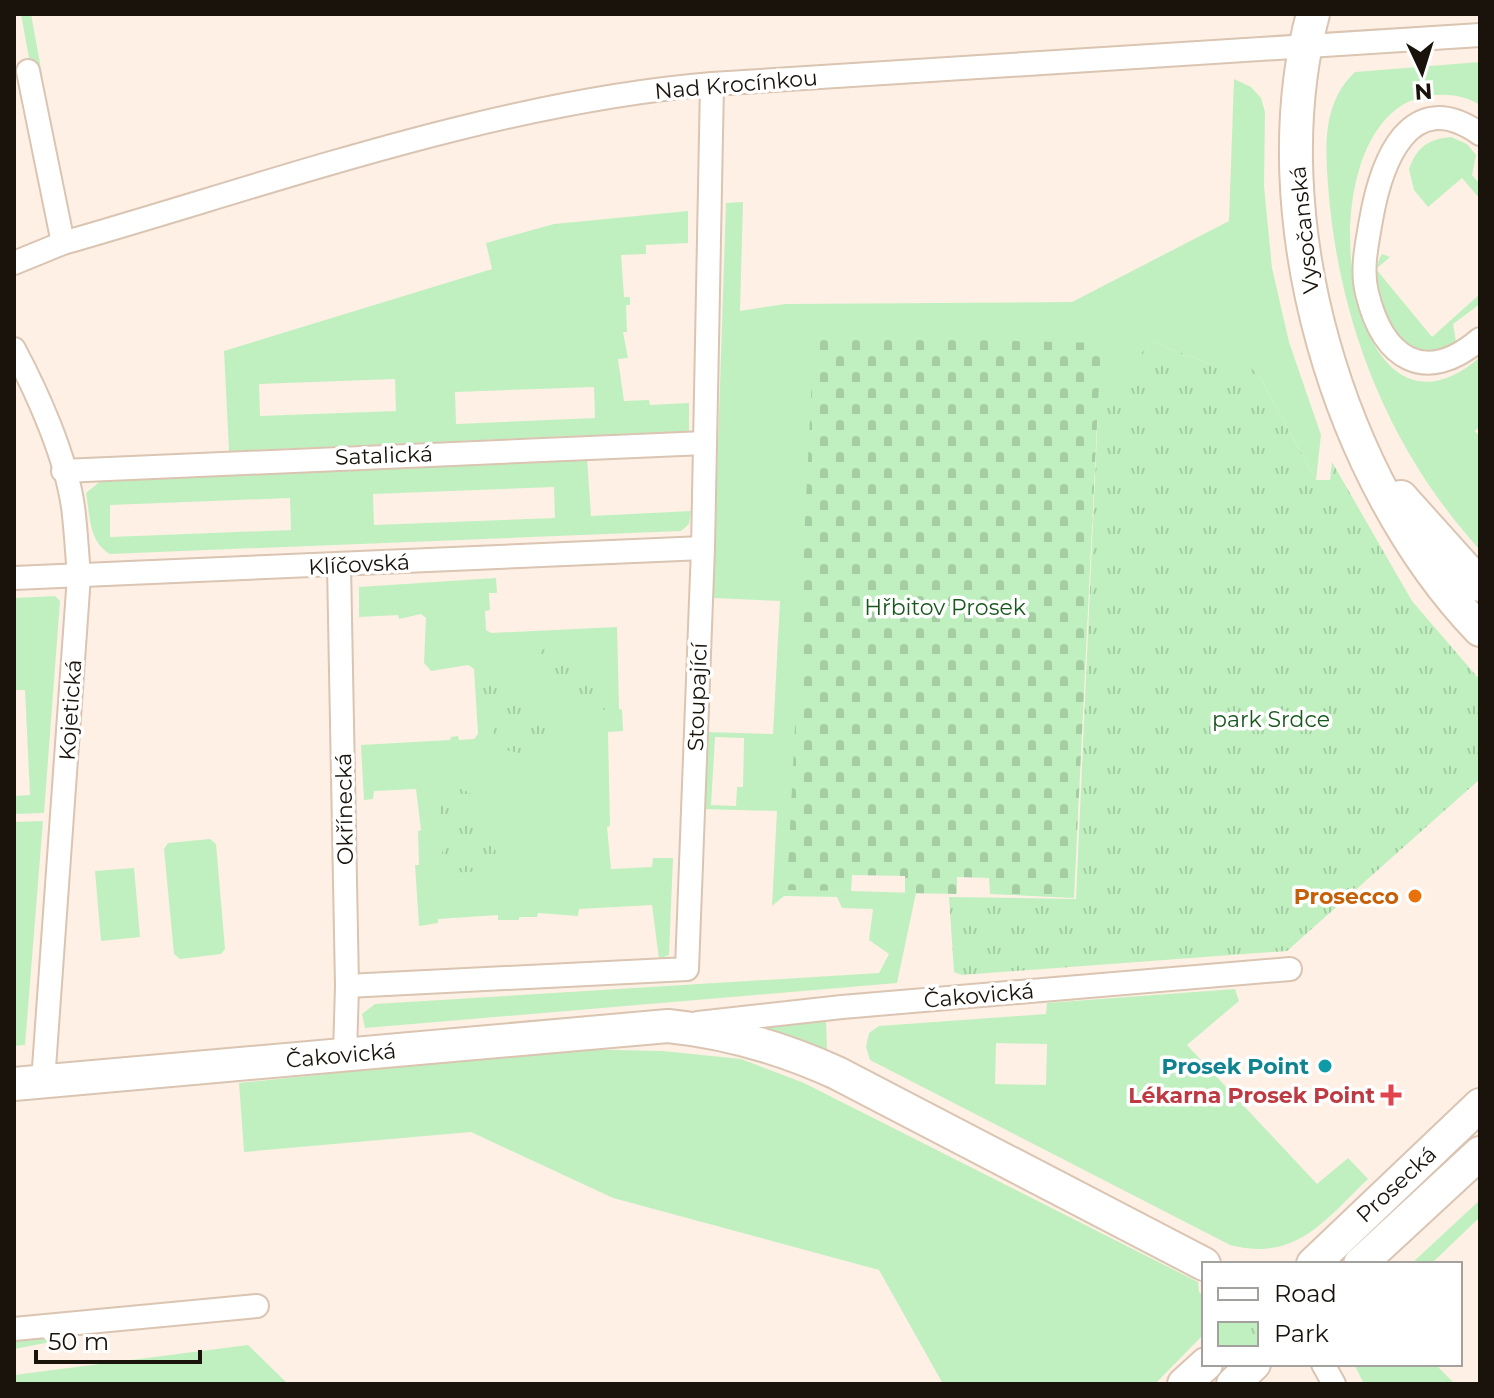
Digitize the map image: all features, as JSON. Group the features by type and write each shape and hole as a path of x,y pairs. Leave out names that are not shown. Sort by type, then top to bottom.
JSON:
{"main road":[{"name":"Vysočanská","path":"1313,14 1304,46 1295,113 1300,234 1318,329 1360,439 1421,561 1480,630"},
{"name":"Vysočanská","path":"1360,439 1418,518 1480,585"},
{"name":"Čakovická","path":"28,1083 668,1026 716,1031 800,1056 1202,1263"},
{"name":"Prosecká","path":"1315,1262 1480,1105"},
{"name":"Prosecká","path":"1362,1262 1480,1153"},
{"path":"1184,1384 1204,1366"},
{"path":"1233,1384 1252,1366"}],"street":[{"name":"Nad Krocínkou","path":"14,263 63,243 508,116 614,96 712,84 1480,35"},
{"path":"28,71 63,243"},
{"name":"Stoupající","path":"347,986 687,969 703,548 712,84"},
{"path":"1480,134 1462,121 1440,118 1420,124 1401,137 1387,156 1374,200 1364,270 1367,294 1378,321 1391,344 1402,355 1420,363 1439,364 1458,357 1480,339"},
{"name":"Kojetická","path":"14,349 34,386 73,505 79,576 28,1083"},
{"name":"Satalická","path":"63,471 705,443"},
{"name":"Klíčovská","path":"14,578 703,548"},
{"name":"Okřínecká","path":"339,565 347,986 345,1054"},
{"name":"Čakovická","path":"668,1026 842,1007 1290,969"},
{"path":"14,1329 257,1306"},
{"path":"1324,1366 1334,1384"}],"green space":[{"path":"21,14 31,14 43,80 31,69"},
{"path":"1480,62 1480,105 1454,96 1427,96 1387,118 1361,163 1351,220 1353,280 1369,333 1395,370 1433,381 1480,357 1480,426 1475,431 1480,437 1480,550 1447,511 1419,469 1373,381 1343,285 1334,236 1326,154 1332,110 1337,97 1355,72"},
{"path":"1234,79 1251,87 1261,98 1265,112 1264,186 1272,268 1289,342 1321,435 1316,480 1258,374 1238,359 1210,364 1151,341 787,889 916,893 897,983 365,1028 362,1014 375,1004 879,973 889,954 869,940 873,909 842,908 837,897 784,896 772,906 777,811 703,809 706,732 773,734 780,601 713,598 726,203 743,202 740,311 785,304 1072,302 1229,221","holes":["715,737 744,738 743,787 737,787 736,806 711,805"]},
{"path":"1451,137 1467,144 1476,155 1472,175 1480,184 1480,199 1462,178 1428,207 1414,190 1409,169 1424,146"},
{"path":"688,211 688,243 646,245 646,254 621,255 624,297 630,297 630,305 626,305 627,332 623,332 628,358 618,359 624,401 649,400 650,405 689,403 689,431 229,451 224,351 492,269 486,243 554,224","holes":["395,379 396,411 260,416 259,384","594,387 595,418 456,424 455,392"]},
{"path":"1382,254 1390,257 1378,268"},
{"path":"1377,271 1432,337 1480,294 1480,304 1453,324 1456,342 1453,347 1421,349 1403,338 1388,316 1382,303"},
{"name":"Hřbitov Prosek","path":"814,336 1101,343 1074,898 990,894 989,878 957,877 957,894 905,893 905,876 852,875 851,891 787,890"},
{"name":"park Srdce","path":"1151,341 1210,364 1238,358 1258,374 1316,480 1330,480 1332,462 1412,601 1480,680 1480,779 1287,951 962,975 954,972 949,897 1076,899 1098,411"},
{"path":"587,458 591,516 691,511 689,524 681,531 110,554 94,535 86,493 103,479","holes":["554,487 555,518 374,525 373,494","290,498 291,530 110,537 110,505"]},
{"path":"496,578 497,593 489,593 490,610 485,611 486,630 491,633 617,627 619,709 622,710 623,731 608,732 610,826 607,827 611,869 652,867 653,858 673,858 669,955 659,959 652,905 579,909 578,916 538,913 537,917 519,917 519,920 498,920 498,915 438,919 438,923 419,926 415,865 419,865 418,831 421,830 416,789 374,791 373,799 364,800 361,745 450,740 458,736 459,740 474,739 478,734 474,669 468,665 431,671 424,663 426,618 421,614 399,619 398,615 359,617 359,587"},
{"path":"55,596 60,601 44,813 14,814 14,796 30,795 25,690 14,690 14,598"},
{"path":"558,645 571,647 604,693 604,712 594,720 589,722 572,715 567,697 541,678 536,658 541,650"},
{"path":"498,669 512,675 517,686 545,710 549,718 544,744 527,755 501,749 490,724 495,705 479,687 489,671"},
{"path":"461,789 470,793 504,870 449,873 445,868 442,854 449,835 439,819 440,799 446,792"},
{"path":"43,821 25,1045 14,1046 14,822"},
{"path":"210,839 216,844 225,949 221,954 180,959 174,954 164,849 168,843"},
{"path":"134,868 140,937 101,941 95,871"},
{"path":"1235,989 1239,1001 1187,1045 1317,1184 1348,1158 1368,1179 1322,1223 1291,1243 1253,1249 1230,1245 870,1060 866,1047 869,1033 879,1026 1046,1014 1047,1003","holes":["996,1043 1047,1044 1046,1085 995,1084"]},
{"path":"826,1019 827,1051 765,1027"},
{"path":"569,1049 663,1051 741,1059 804,1083 1198,1282 1202,1295 1202,1336 1155,1384 943,1384 879,1270 613,1198 471,1132 244,1152 239,1083"},
{"path":"1480,1200 1480,1217 1433,1262 1413,1262"},
{"path":"72,1338 14,1349 14,1340"},
{"path":"248,1345 288,1384 14,1384 14,1375"},
{"path":"1355,1366 1437,1366 1455,1384 1364,1384"}],"place":[{"name":"Prosecco","path":"1415,896"},
{"name":"Prosek Point","path":"1325,1066"},
{"name":"Lékarna Prosek Point","path":"1391,1095"}]}
